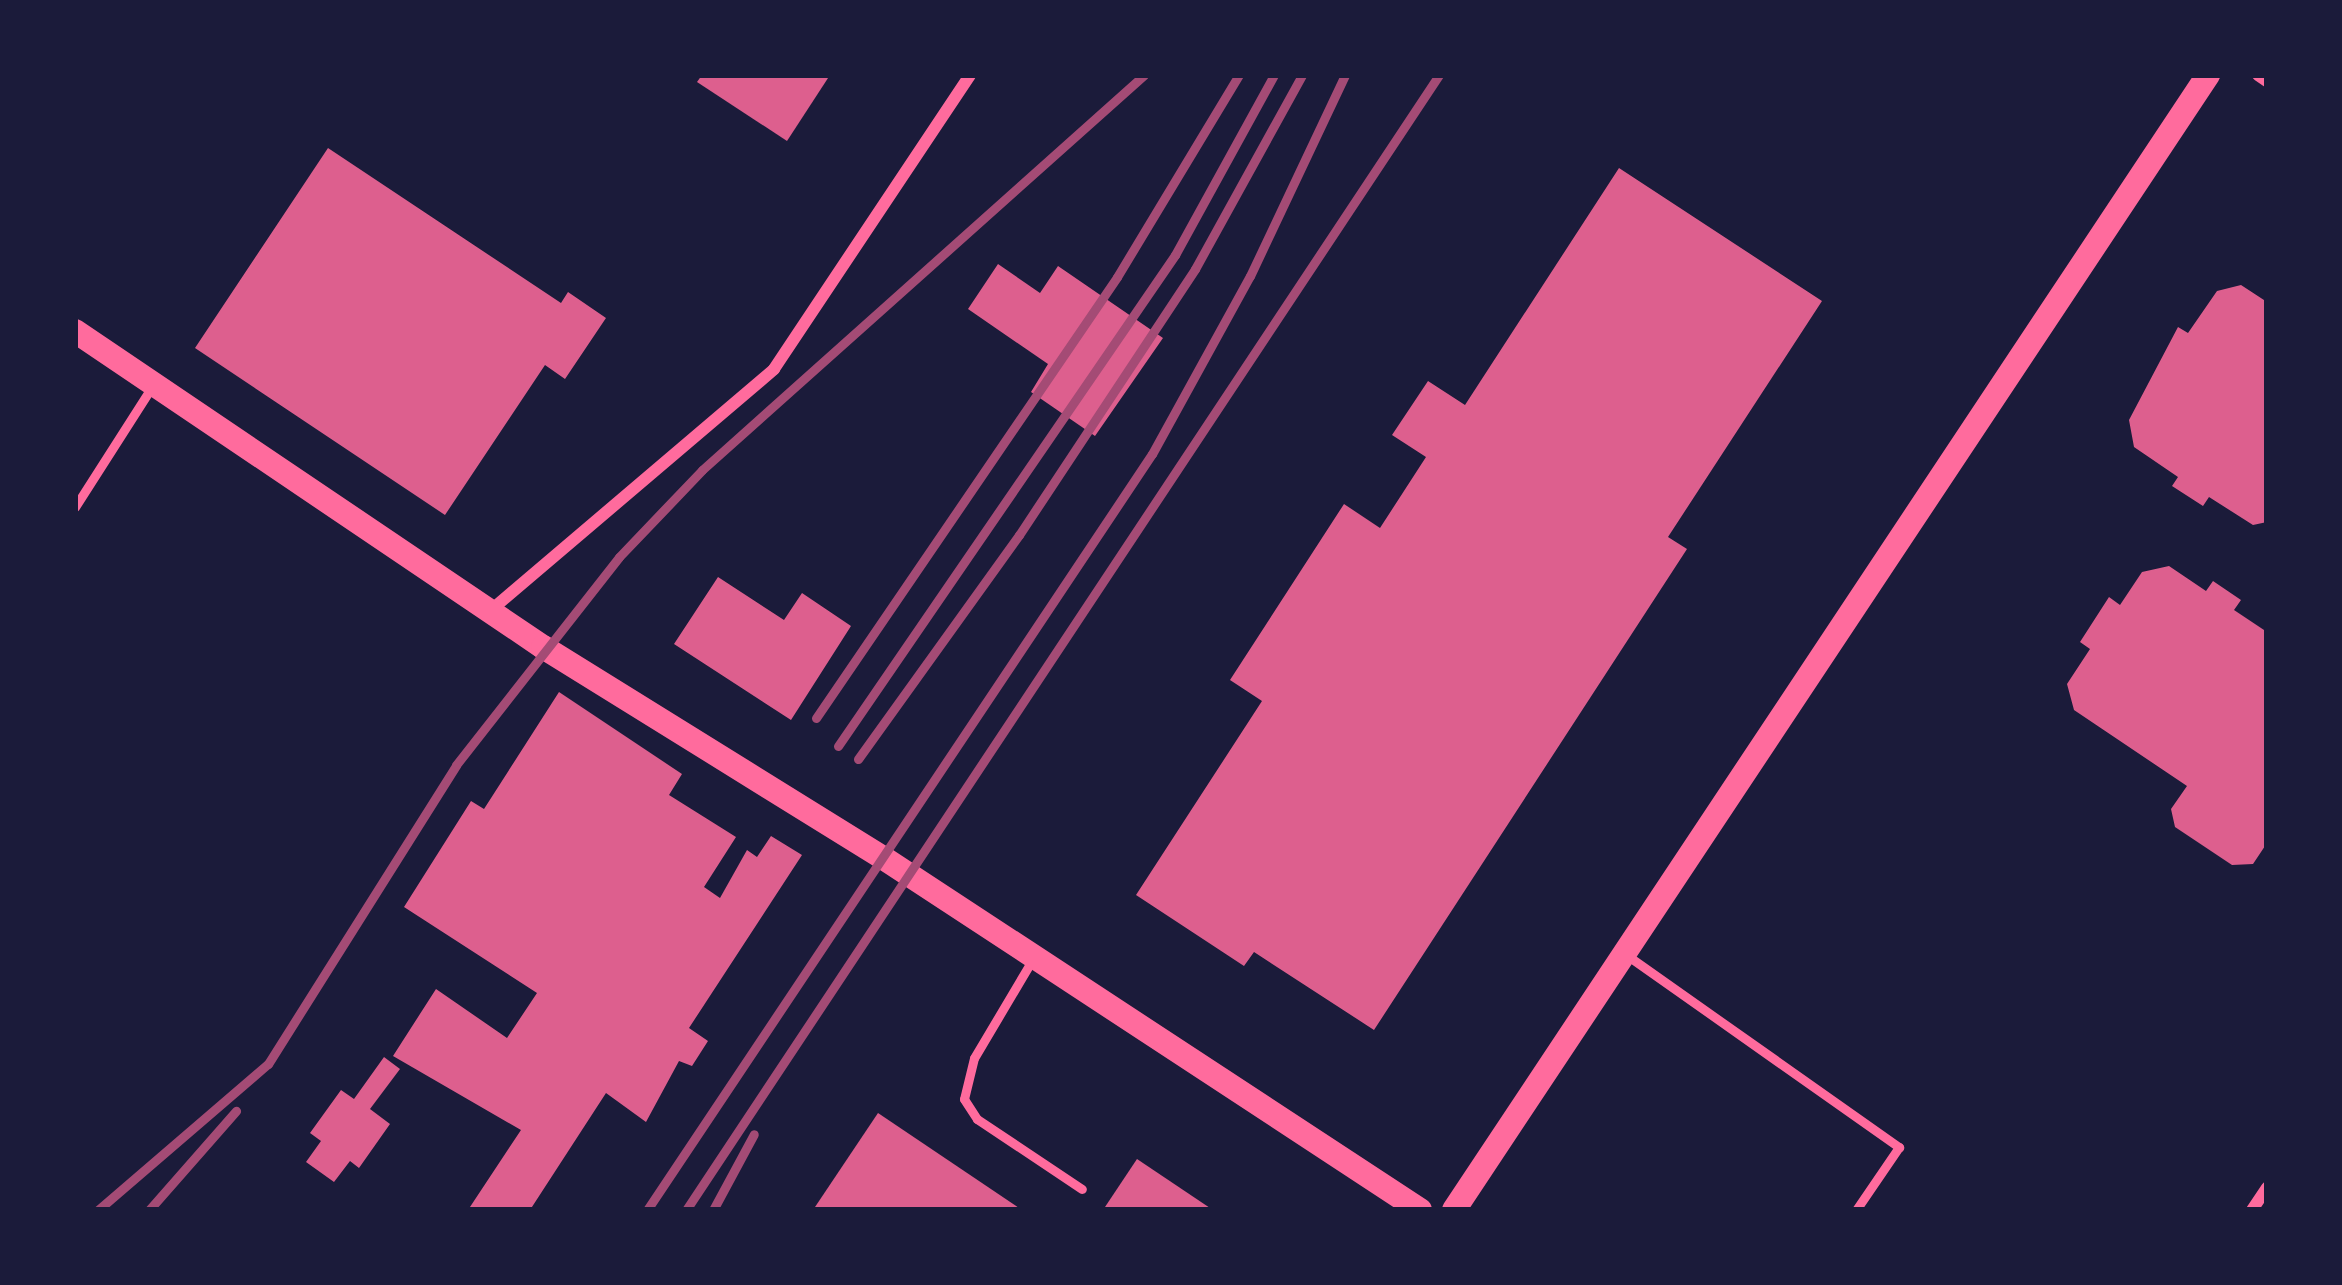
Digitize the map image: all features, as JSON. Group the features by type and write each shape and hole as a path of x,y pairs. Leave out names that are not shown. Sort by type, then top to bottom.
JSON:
{"main road":[{"path":"1454,1210 1621,952 2208,75"},
{"path":"75,331 490,611 1420,1210"}],"street":[{"path":"490,611 774,369 970,75"},
{"path":"2258,75 2267,81"},
{"path":"2252,1210 2267,1188"}],"lane":[{"path":"75,507 154,384"},
{"path":"1621,952 1900,1147 1856,1210"},
{"path":"1034,958 974,1058 964,1099 976,1119 1082,1189"}],"building":[{"path":"702,75 830,75 787,141 697,82"},
{"path":"328,148 561,303 568,292 606,318 565,379 545,365 445,515 195,348"},
{"path":"1619,168 1822,301 1668,537 1687,549 1374,1030 1254,952 1244,966 1136,895 1262,701 1230,680 1344,504 1380,528 1426,457 1392,435 1428,381 1465,405"},
{"path":"998,264 1040,293 1058,266 1163,338 1095,436 1031,392 1048,364 968,309"},
{"path":"2241,285 2267,302 2267,522 2253,525 2209,497 2203,506 2172,486 2178,477 2134,447 2129,420 2178,327 2188,333 2217,291"},
{"path":"2169,566 2206,591 2213,581 2241,600 2234,610 2267,632 2267,843 2253,864 2232,865 2175,827 2171,809 2187,786 2074,710 2067,684 2090,649 2080,642 2109,597 2120,605 2142,572"},
{"path":"718,577 784,620 802,593 851,626 791,720 674,644"},
{"path":"559,692 682,774 669,795 736,837 704,887 720,898 747,850 757,857 771,836 802,855 689,1028 708,1041 692,1066 679,1061 646,1122 606,1093 530,1210 468,1210 521,1130 393,1056 436,989 507,1038 537,993 404,907 471,801 484,809"},
{"path":"384,1057 400,1069 370,1109 390,1124 359,1168 350,1161 334,1182 306,1162 321,1141 310,1133 341,1090 354,1099"},
{"path":"878,1113 1022,1210 813,1210"},
{"path":"1137,1159 1213,1210 1103,1210"}],"railway":[{"path":"98,1210 268,1064 456,765 619,557 702,470 1144,75"},
{"path":"816,718 1117,277 1239,75"},
{"path":"838,746 1175,255 1274,75"},
{"path":"858,759 1019,535 1195,269 1302,75"},
{"path":"647,1210 1152,454 1250,276 1345,75"},
{"path":"686,1210 1439,75"},
{"path":"149,1210 236,1111"},
{"path":"713,1210 754,1134"}]}
